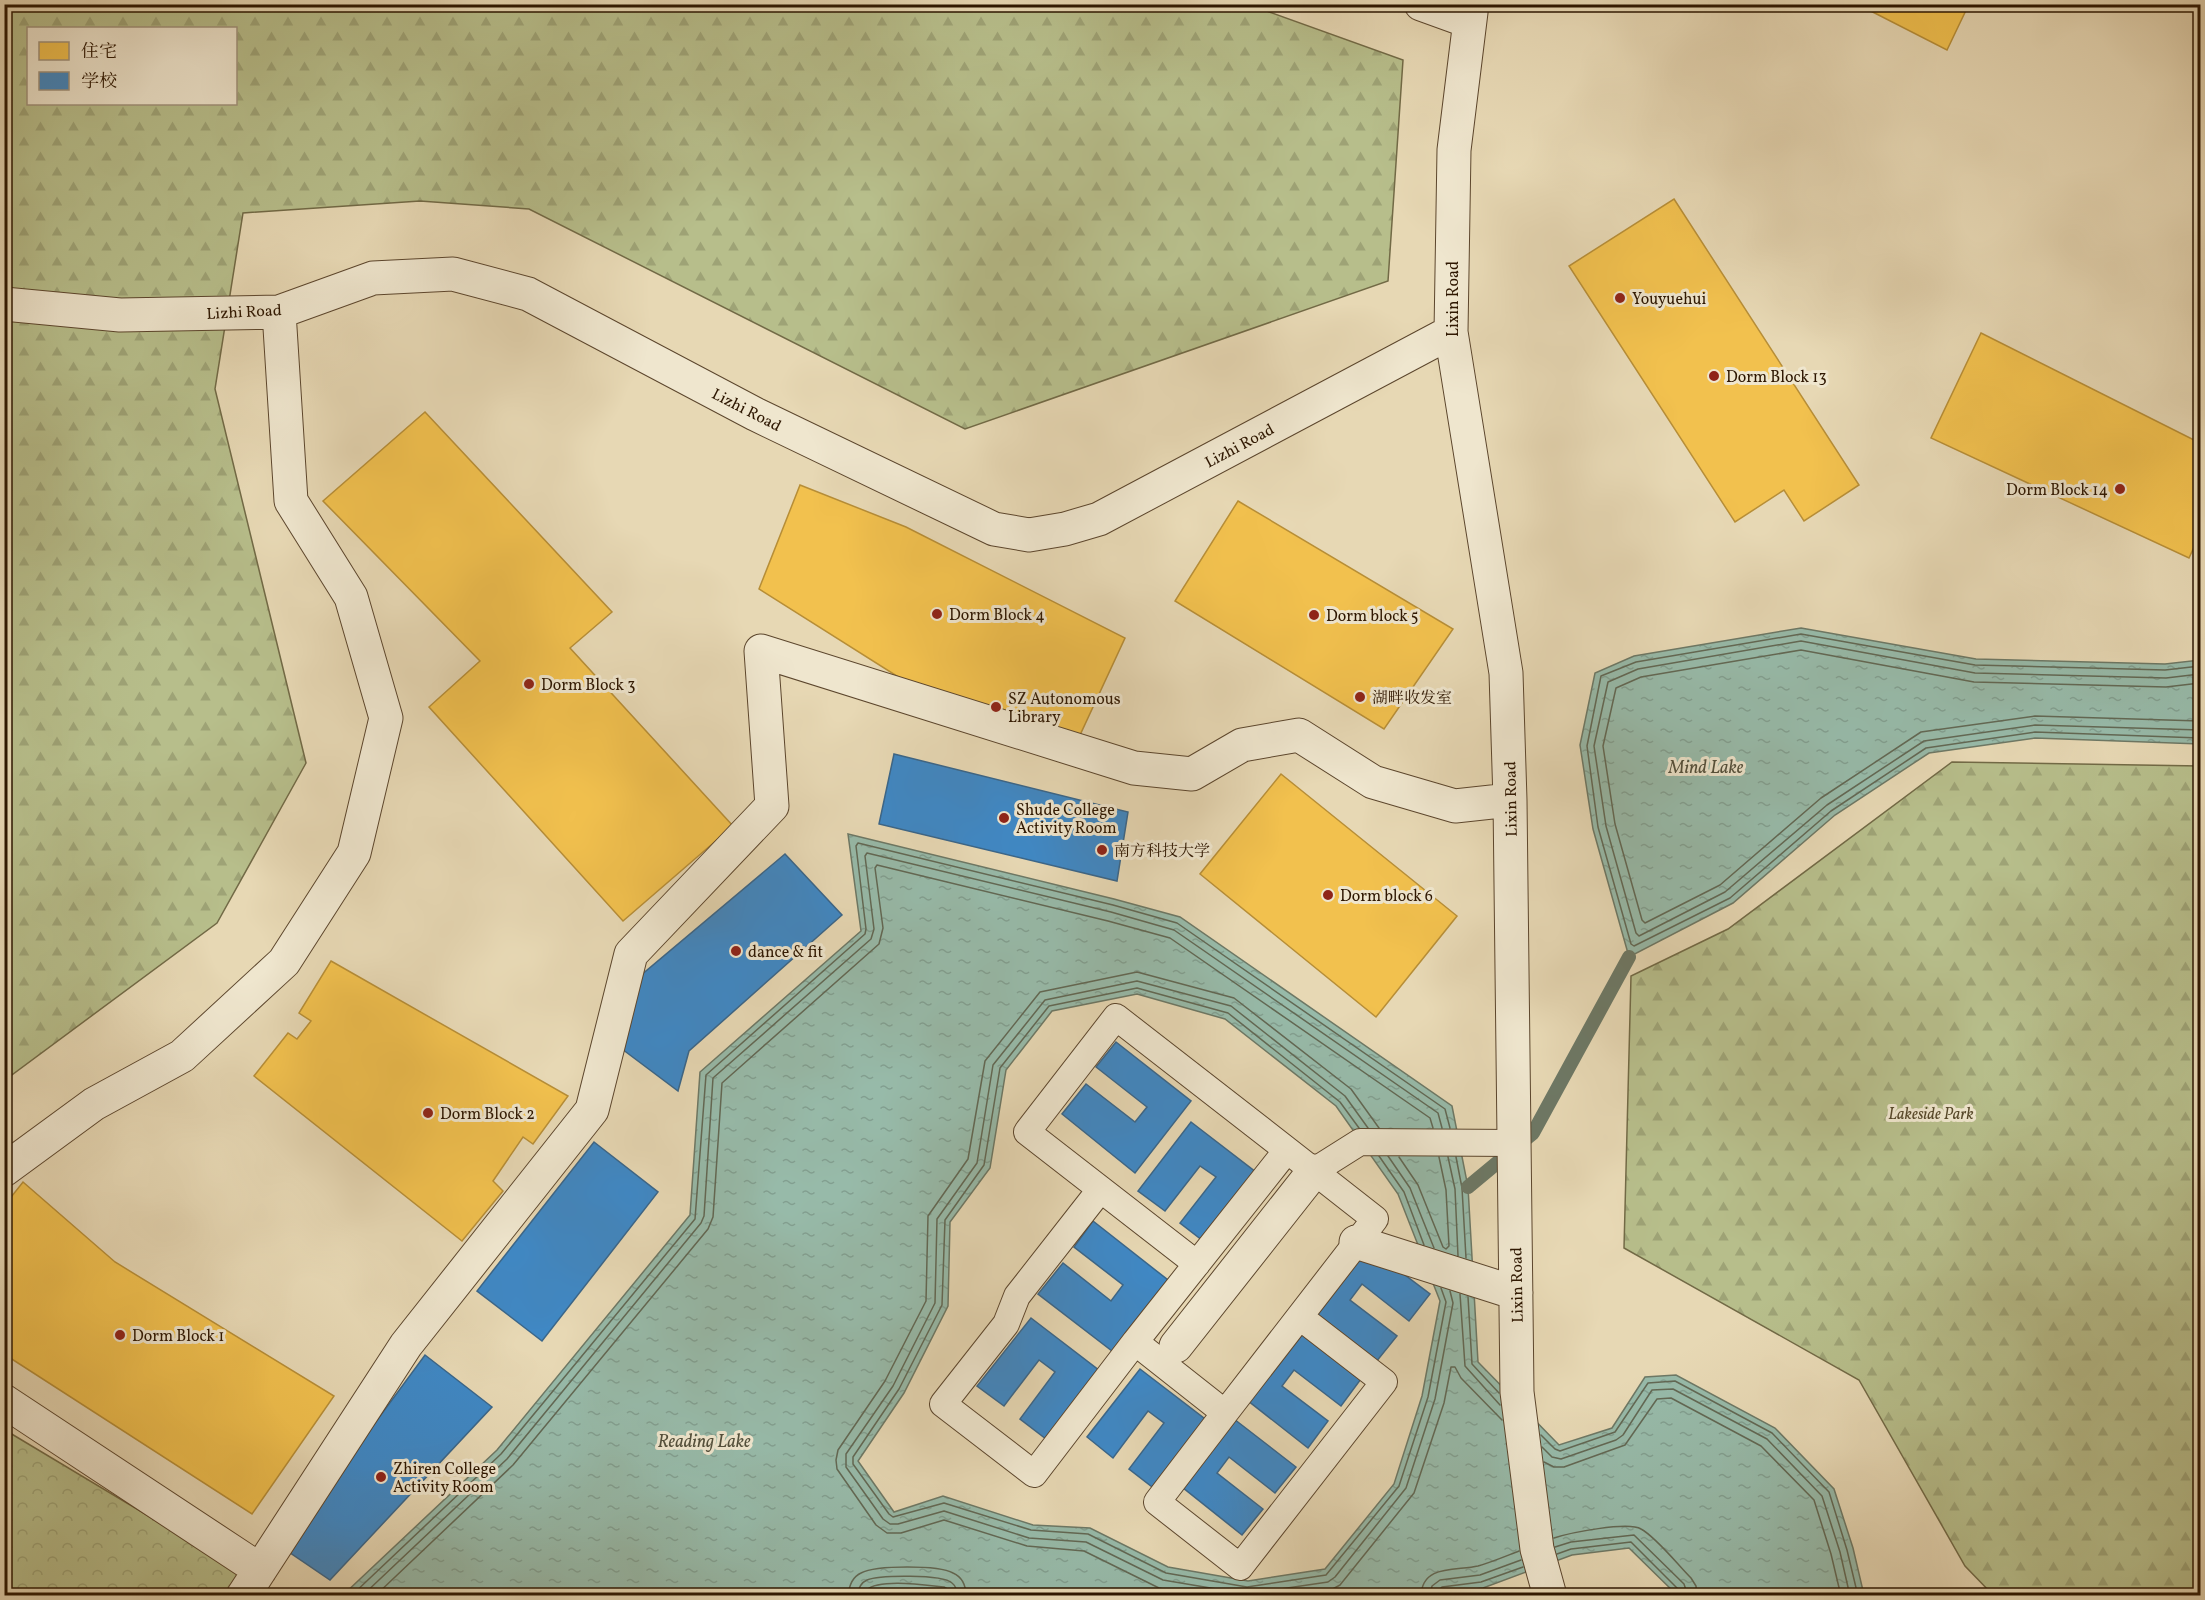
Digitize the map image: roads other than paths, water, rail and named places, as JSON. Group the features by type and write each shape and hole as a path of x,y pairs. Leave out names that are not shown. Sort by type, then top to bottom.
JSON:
{"street":[{"path":"1421,4 1470,13"},
{"name":"Lixin Road","path":"1470,13 1454,150 1451,332 1506,673 1510,800 1517,1392 1537,1549 1550,1596"},
{"name":"Lizhi Road","path":"4,304 120,315 279,312 373,278 453,273 528,294 755,414 949,509 994,529 1029,535 1065,529 1100,519 1451,332"},
{"path":"4,1170 94,1104 182,1056 284,962 354,853 386,718 351,597 291,501 279,312"},
{"path":"4,1401 252,1583 406,1345 592,1110 631,954 772,806 761,651 1134,768 1192,774 1242,746 1299,735 1373,782 1455,806 1510,800"},
{"path":"1176,1347 1314,1171"},
{"path":"1356,1242 1516,1293"}],"lane":[{"path":"1197,1264 1027,1132 1116,1017 1374,1219 1157,1502 1240,1567 1384,1382 1300,1317"},
{"path":"1314,1171 1360,1142 1514,1143"},
{"path":"1101,1190 1017,1296 1006,1324 943,1404 1034,1474 1287,1150"},
{"path":"1135,1342 1225,1413"}],"water":[{"name":"Mind Lake","path":"1801,628 1976,659 2165,664 2200,660 2200,744 2035,738 1929,753 1835,815 1733,903 1629,957 1593,829 1580,745 1595,673 1634,656"},
{"name":"Reading Lake","path":"848,834 1180,917 1452,1106 1468,1187 1478,1362 1559,1445 1612,1428 1645,1377 1676,1375 1775,1428 1834,1489 1853,1548 1864,1595 1677,1595 1629,1548 1572,1555 1483,1588 1419,1596 981,1596 898,1589 850,1596 342,1596 497,1450 690,1215 700,1072 861,931","holes":["1137,994 1225,1019 1336,1106 1398,1194 1440,1301 1422,1396 1394,1484 1325,1569 1248,1581 1168,1567 1090,1528 1033,1525 943,1496 894,1512 858,1461 904,1393 948,1306 950,1222 990,1168 1006,1070 1052,1011"]}],"waterway":[{"path":"1468,1187 1533,1133 1629,957"}],"place":[{"name":"Youyuehui","path":"1620,298"},
{"name":"Dorm Block 13","path":"1714,376"},
{"name":"Dorm Block 14","path":"2120,489"},
{"name":"Dorm Block 4","path":"937,614"},
{"name":"Dorm block 5","path":"1314,615"},
{"name":"Dorm Block 3","path":"529,684"},
{"name":"湖畔收发室","path":"1360,697"},
{"name":"SZ Autonomous Library","path":"996,707"},
{"name":"Shude College Activity Room","path":"1004,818"},
{"name":"南方科技大学","path":"1102,850"},
{"name":"Dorm block 6","path":"1328,895"},
{"name":"dance & fit","path":"736,951"},
{"name":"Dorm Block 2","path":"428,1113"},
{"name":"Dorm Block 1","path":"120,1335"},
{"name":"Zhiren College Activity Room","path":"381,1477"}],"park label":[{"name":"Lakeside Park","path":"1931,1113"}]}
